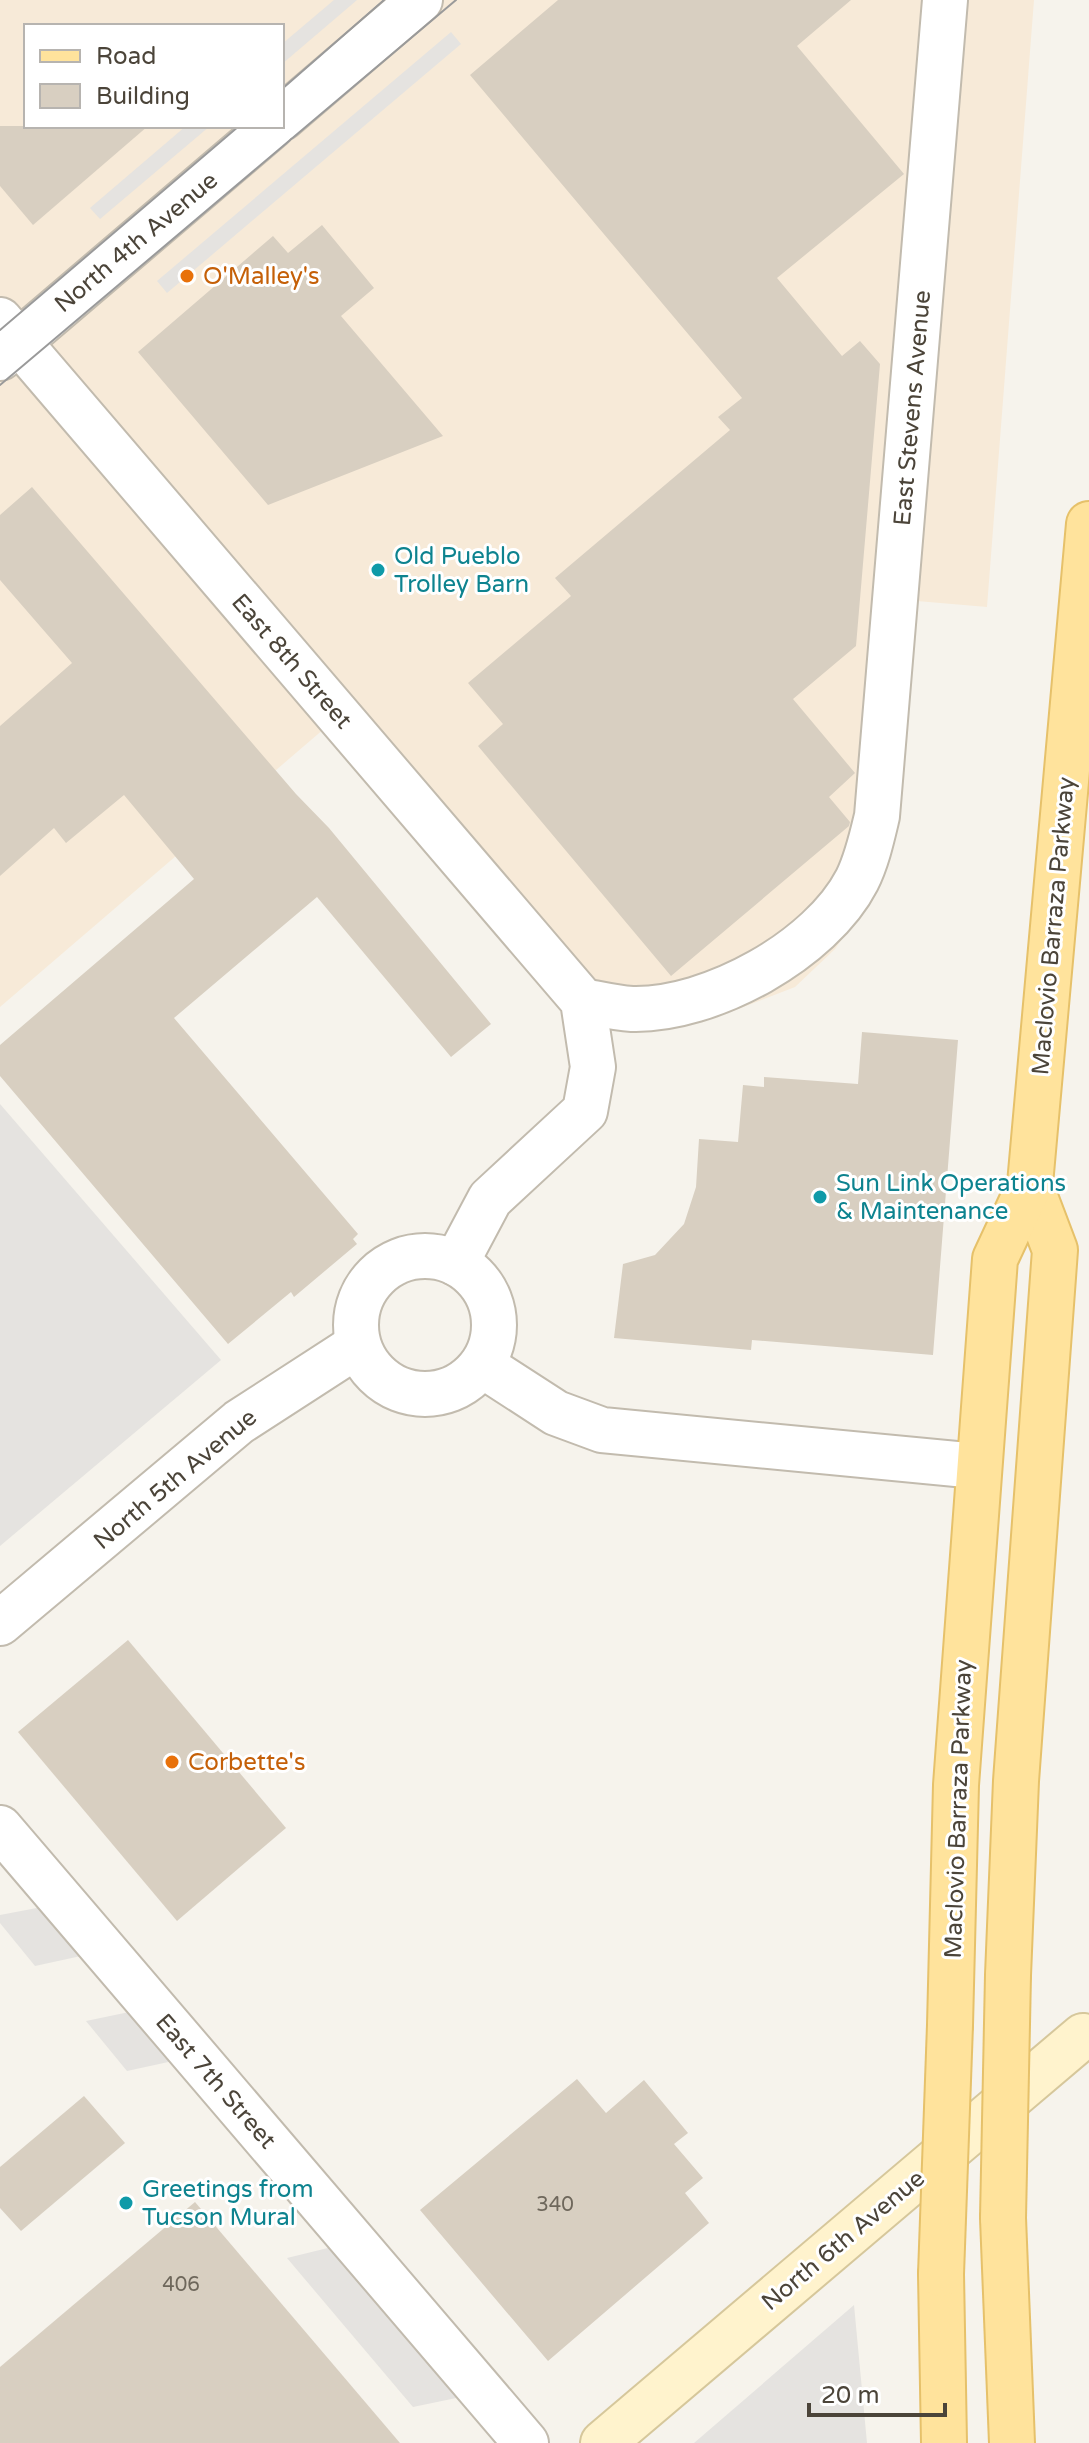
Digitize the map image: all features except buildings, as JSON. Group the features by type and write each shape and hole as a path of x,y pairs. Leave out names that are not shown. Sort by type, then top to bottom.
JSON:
{"main road":[{"name":"Maclovio Barraza Parkway","path":"944,2443 941,2274 956,1785 977,1466 995,1259 1030,1184 1089,524"},
{"name":"Maclovio Barraza Parkway","path":"1012,2443 1003,2218 1008,1975 1016,1781 1055,1250 1030,1184"},
{"name":"North 6th Avenue","path":"603,2443 1083,2036"}],"street":[{"path":"284,116 420,0"},
{"name":"East Stevens Avenue","path":"583,1001 634,1009 691,999 736,983 782,959 811,937 857,881 877,816 945,0"},
{"name":"North 4th Avenue","path":"6,340 270,128"},
{"name":"East 8th Street","path":"6,340 583,1001"},
{"path":"456,1263 490,1199 585,1111 592,1084 593,1048 583,1001"},
{"path":"434,1256 456,1263 475,1278 489,1297 494,1321 492,1344 482,1365 467,1381 448,1392 426,1395 403,1392 384,1382 368,1365 358,1345 355,1323 359,1302 370,1281 410,1257 434,1256"},
{"name":"North 5th Avenue","path":"0,1623 239,1422 358,1345"},
{"path":"482,1365 556,1413 602,1430 977,1466"},
{"name":"East 7th Street","path":"0,1828 526,2443"}],"shaded area":[{"path":"0,0 1034,0 987,607 917,601 863,909 835,949 795,987 733,1011 692,1015 583,1001 339,716 0,1007"},
{"path":"334,0 357,0 284,62 284,42"},
{"path":"451,32 461,44 167,293 157,281"},
{"path":"184,128 208,128 100,219 90,208"},
{"path":"0,1104 221,1360 0,1546"},
{"path":"42,1907 81,1956 35,1966 0,1923 0,1915"},
{"path":"134,2011 173,2061 127,2071 86,2021"},
{"path":"336,2246 461,2397 413,2407 287,2258"},
{"path":"854,2305 867,2443 694,2443"}],"tram line":[{"path":"284,87 384,0"},
{"path":"0,385 456,0"},
{"path":"0,330 237,128"}],"place":[{"name":"O'Malley's","path":"187,276"},
{"name":"Old Pueblo Trolley Barn","path":"378,570"},
{"name":"Sun Link Operations & Maintenance","path":"820,1197"},
{"name":"Corbette's","path":"172,1762"},
{"name":"Greetings from Tucson Mural","path":"126,2203"}]}
